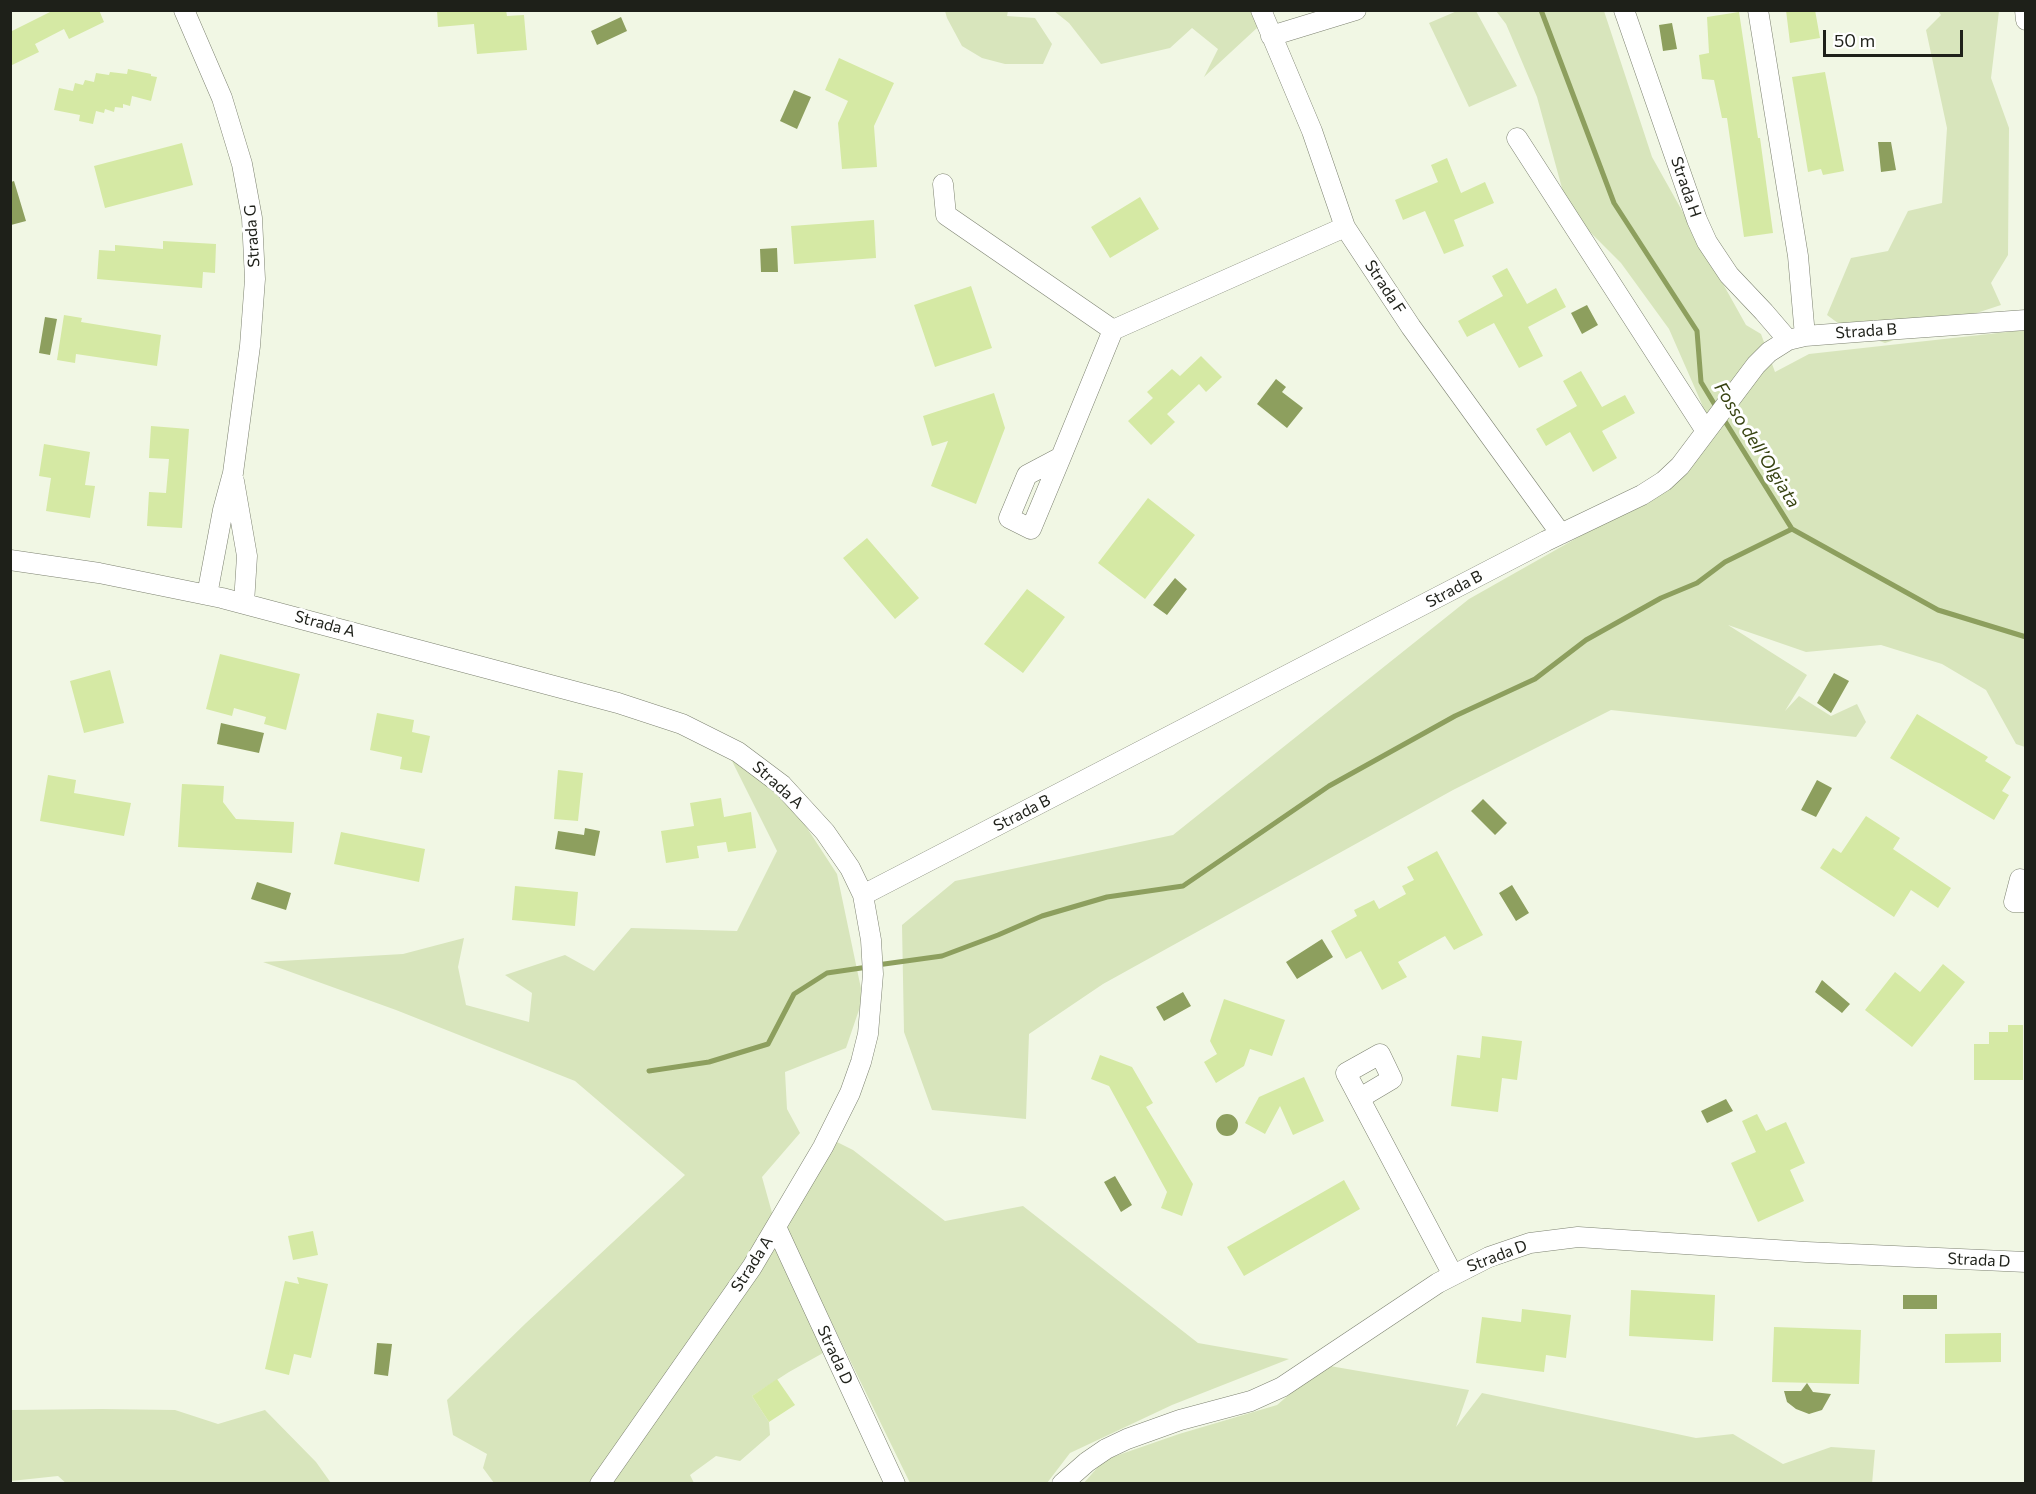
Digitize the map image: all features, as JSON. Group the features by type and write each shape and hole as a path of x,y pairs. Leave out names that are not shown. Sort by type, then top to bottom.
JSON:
{"street":[{"name":"Strada G","path":"184,10 225,109 242,164 252,218 255,279 250,346 233,473 223,510 207,595"},
{"name":"Strada F","path":"1261,10 1312,131 1345,226 1411,327 1561,534"},
{"path":"1271,36 1356,10"},
{"name":"Strada H","path":"1624,10 1697,220 1707,242 1729,275 1764,312 1796,338"},
{"path":"1758,10 1798,256 1796,338"},
{"path":"2025,10 2025,20"},
{"path":"1517,138 1715,419"},
{"path":"943,184 946,215 1113,330"},
{"path":"1061,457 1113,330 1345,226"},
{"name":"Strada B","path":"864,895 1561,534 1642,495 1664,481 1680,466 1762,358 1778,345 1796,338 2025,320"},
{"name":"Strada G","path":"233,473 246,550 247,577 244,603"},
{"name":"Strada A","path":"10,560 99,573 244,603 618,703 682,724 738,752 782,785 829,838 850,868 864,895 873,966 868,1034 850,1093 823,1147 752,1267 600,1484"},
{"path":"2025,880 2020,879 2014,902 2025,902"},
{"path":"1360,1098 1392,1079 1380,1054 1346,1073 1453,1275"},
{"name":"Strada D","path":"776,1227 895,1484"},
{"name":"Strada D","path":"1062,1484 1087,1462 1127,1439 1180,1420 1251,1401 1282,1387 1453,1275 1507,1249 1530,1243 1578,1237 1806,1252 2025,1262"}],"shaded area":[{"path":"945,11 1008,11 1007,16 1035,18 1052,44 1043,64 1005,64 982,58 962,46"},
{"path":"1054,11 1252,11 1258,27 1204,77 1218,49 1192,28 1170,48 1101,64 1069,23"},
{"path":"1457,11 1476,11 1517,86 1469,107 1429,23"},
{"path":"1496,11 1604,11 1652,157 1746,325 1761,334 1775,372 1809,354 2025,330 2025,747 2016,744 1986,690 1942,664 1881,645 1806,652 1728,625 1807,675 1785,711 1799,696 1831,716 1857,704 1866,722 1856,737 1611,710 1453,790 1103,984 1029,1034 1026,1119 932,1110 904,1032 902,925 955,881 1173,835 1469,599 1674,483 1714,436 1669,329 1621,263 1568,210 1537,97 1506,24"},
{"path":"1938,11 1999,11 1991,78 2009,128 2008,255 1991,283 2001,305 1885,343 1846,329 1827,315 1851,258 1888,251 1908,211 1942,203 1947,128 1926,30 1941,15"},
{"path":"621,17 627,31 597,45 591,31"},
{"path":"1672,23 1677,49 1663,51 1659,25"},
{"path":"794,90 811,97 797,129 780,121"},
{"path":"1878,142 1891,142 1896,170 1881,172"},
{"path":"14,181 26,221 11,225 11,182"},
{"path":"777,248 778,272 761,272 760,249"},
{"path":"1587,305 1598,325 1582,334 1571,313"},
{"path":"45,317 57,319 50,355 39,353"},
{"path":"1276,379 1286,387 1282,392 1303,408 1287,428 1257,404"},
{"path":"1175,578 1187,589 1167,615 1153,605"},
{"path":"1834,673 1849,681 1831,713 1817,703"},
{"path":"221,723 264,733 259,753 217,744"},
{"path":"730,757 794,808 837,874 863,998 846,1048 785,1072 787,1109 800,1133 762,1177 776,1227 832,1348 752,1396 769,1422 770,1435 740,1461 716,1456 690,1475 694,1483 494,1483 483,1468 487,1454 453,1435 447,1400 685,1175 575,1081 396,1010 263,962 403,954 464,938 458,967 466,1005 529,1022 532,993 505,975 565,955 594,971 631,928 737,931 777,851"},
{"path":"1817,780 1832,788 1816,817 1801,810"},
{"path":"1483,799 1507,823 1495,835 1471,811"},
{"path":"585,828 600,831 595,856 555,849 558,831 584,835"},
{"path":"257,882 291,893 286,910 251,899"},
{"path":"1512,885 1529,913 1516,921 1499,893"},
{"path":"1322,939 1333,957 1297,979 1286,962"},
{"path":"1822,980 1850,1004 1842,1013 1815,992"},
{"path":"1183,992 1191,1006 1164,1021 1156,1007"},
{"path":"1726,1099 1733,1111 1707,1123 1701,1111"},
{"path":"1227,1114 1235,1117 1238,1125 1235,1133 1227,1136 1219,1133 1216,1125 1219,1117"},
{"path":"831,1139 853,1150 945,1221 1023,1206 1198,1343 1289,1359 1172,1405 1070,1453 1047,1483 910,1483 781,1219"},
{"path":"1115,1176 1132,1205 1121,1212 1104,1182"},
{"path":"1903,1295 1937,1295 1937,1309 1903,1309"},
{"path":"377,1343 392,1344 388,1376 374,1374"},
{"path":"1324,1365 1469,1390 1456,1427 1482,1393 1696,1438 1733,1434 1783,1464 1831,1447 1875,1450 1872,1484 1083,1484 1104,1460 1179,1434 1277,1405"},
{"path":"1807,1383 1813,1392 1831,1394 1822,1410 1809,1414 1796,1409 1787,1402 1784,1391 1801,1391"},
{"path":"11,1410 175,1410 218,1424 265,1410 316,1462 331,1483 67,1484 58,1476 11,1481"}],"building":[{"path":"54,10 99,10 104,22 69,39 64,29 35,44 39,52 10,66 10,32"},
{"path":"437,10 506,10 507,16 524,15 527,50 477,54 474,24 438,27"},
{"path":"1786,10 1815,10 1820,38 1790,43"},
{"path":"1739,12 1773,233 1744,237 1727,118 1722,118 1714,80 1702,79 1699,55 1709,53 1707,17"},
{"path":"839,58 894,83 874,126 877,167 842,169 838,123 848,101 825,90"},
{"path":"128,69 157,77 151,101 132,96 130,106 123,104 123,108 115,107 114,112 105,109 104,113 96,111 93,124 79,121 80,115 54,110 59,88 73,91 75,83 83,85 85,80 94,82 96,73 127,74"},
{"path":"1825,72 1844,171 1823,175 1821,169 1808,172 1792,77"},
{"path":"182,143 193,185 105,208 94,166"},
{"path":"1447,158 1461,193 1485,182 1494,203 1454,220 1464,246 1444,254 1425,211 1403,220 1395,200 1438,182 1431,165"},
{"path":"1140,197 1159,229 1110,258 1091,227"},
{"path":"874,220 876,258 794,264 791,226"},
{"path":"163,241 216,244 215,273 203,272 202,288 97,279 99,250 115,251 115,245 163,249"},
{"path":"1507,268 1527,304 1556,288 1566,307 1528,327 1543,356 1519,368 1494,323 1467,337 1458,321 1503,296 1492,276"},
{"path":"971,286 992,348 935,367 914,305"},
{"path":"64,315 82,318 81,322 161,335 157,366 76,354 75,363 57,360"},
{"path":"1201,356 1222,377 1206,392 1199,384 1167,414 1175,422 1151,445 1128,421 1153,398 1147,392 1172,369 1180,376"},
{"path":"1581,371 1602,407 1625,395 1635,413 1602,431 1617,458 1593,472 1570,432 1546,446 1536,429 1577,406 1563,381"},
{"path":"994,393 1005,428 976,504 931,486 948,441 932,446 923,416"},
{"path":"151,426 189,429 182,528 147,526 149,492 166,493 169,459 149,458"},
{"path":"44,444 90,452 85,485 95,486 90,518 46,511 51,478 39,476"},
{"path":"1148,498 1195,535 1145,599 1098,563"},
{"path":"867,538 919,598 895,619 843,558"},
{"path":"1027,589 1065,617 1023,673 984,644"},
{"path":"220,654 300,674 286,730 264,724 266,717 234,708 232,716 206,709"},
{"path":"110,670 124,723 84,733 70,681"},
{"path":"377,713 414,720 412,732 430,736 422,773 400,769 402,757 370,750"},
{"path":"1917,714 1988,757 1985,761 2011,777 2002,791 2009,795 1994,820 1890,758"},
{"path":"558,770 583,773 578,821 554,819"},
{"path":"48,775 76,780 74,793 131,803 124,836 40,821"},
{"path":"182,784 224,786 223,802 236,819 294,822 292,853 178,847"},
{"path":"721,798 724,817 751,812 756,848 728,852 726,842 697,846 699,858 666,863 661,831 694,826 690,803"},
{"path":"1866,816 1900,838 1893,849 1951,888 1938,908 1911,890 1894,917 1820,868 1833,848 1841,853"},
{"path":"341,832 425,849 419,882 334,864"},
{"path":"1437,851 1483,935 1454,950 1445,936 1398,962 1407,977 1382,990 1361,951 1346,959 1331,931 1357,916 1354,910 1374,900 1379,909 1406,894 1402,886 1414,880 1407,867"},
{"path":"515,886 578,892 575,926 512,920"},
{"path":"1943,964 1965,982 1912,1047 1865,1010 1895,972 1920,992"},
{"path":"1224,999 1285,1020 1272,1056 1250,1049 1244,1066 1216,1083 1204,1062 1217,1054 1210,1041"},
{"path":"2008,1025 2023,1025 2023,1080 1974,1080 1974,1044 1989,1044 1989,1032 2008,1032"},
{"path":"1482,1036 1522,1041 1517,1080 1502,1078 1498,1112 1451,1106 1457,1055 1480,1058"},
{"path":"1100,1055 1132,1067 1153,1103 1146,1107 1193,1184 1182,1216 1161,1208 1167,1192 1109,1086 1091,1079"},
{"path":"1304,1077 1324,1121 1293,1135 1280,1106 1265,1134 1245,1123 1259,1097"},
{"path":"1757,1114 1766,1131 1786,1122 1805,1163 1790,1170 1804,1201 1758,1222 1731,1163 1756,1152 1742,1121"},
{"path":"1344,1180 1360,1209 1244,1276 1227,1247"},
{"path":"313,1231 318,1255 293,1260 288,1236"},
{"path":"297,1277 328,1284 311,1358 294,1354 289,1375 265,1369 285,1281 299,1284"},
{"path":"1631,1290 1715,1295 1713,1341 1629,1336"},
{"path":"1522,1309 1571,1315 1566,1358 1546,1355 1544,1372 1476,1363 1482,1317 1521,1322"},
{"path":"1774,1327 1861,1330 1859,1384 1772,1382"},
{"path":"2001,1333 2001,1362 1945,1363 1945,1334"},
{"path":"777,1379 795,1405 769,1422 752,1396"}],"waterway":[{"name":"Fosso dell’Olgiata","path":"1541,10 1614,203 1697,331 1701,382 1718,410"},
{"name":"Fosso dell’Olgiata","path":"1723,418 1792,529 1938,610 2026,637"},
{"path":"877,965 942,956 1042,916 1107,897 1183,886 1329,786 1455,716 1535,679 1586,640 1661,598 1697,583 1725,562 1792,529"},
{"path":"649,1071 709,1062 768,1044 794,994 827,973 868,967"}]}
